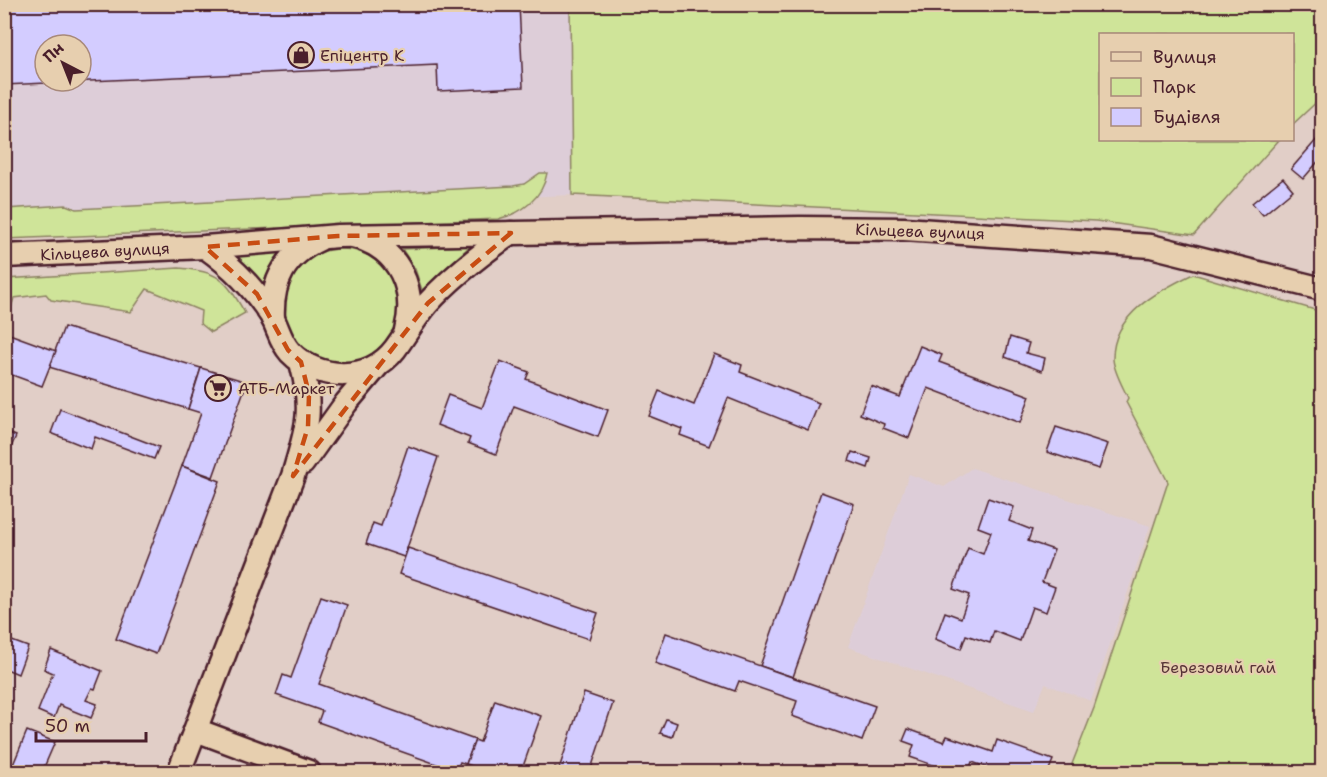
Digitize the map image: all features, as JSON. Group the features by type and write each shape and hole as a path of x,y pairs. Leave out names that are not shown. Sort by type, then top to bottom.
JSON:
{"main road":[{"name":"Кільцева вулиця","path":"4,256 205,247 338,236 800,228 1024,235 1151,246 1323,289"},
{"name":"Кільцева вулиця","path":"205,247 244,279 273,319 288,350 301,362 319,371 340,375 361,372 380,363 394,350 428,303 479,256 511,233"},
{"name":"Кільцева вулиця","path":"273,319 275,285 287,263 305,246 338,236 358,238 376,245 398,266 410,293 410,314 405,333"},
{"path":"178,772 293,476 308,427 309,394 301,362"},
{"path":"293,476 345,403 380,363"},
{"path":"196,730 309,772"}],"highlighted area":[{"path":"511,233 428,303 293,476 308,427 309,394 301,362 288,350 257,294 205,247 338,236"}],"shaded area":[{"path":"4,5 574,5 572,195 5,216"},
{"path":"972,468 1150,526 1091,701 1045,684 1034,711 848,647 909,474 944,487"}],"green space":[{"path":"570,5 1322,5 1322,97 1294,123 1294,33 1099,33 1099,141 1278,141 1194,235 1096,221 572,195"},
{"path":"540,173 547,173 545,182 530,204 507,217 498,219 5,239 5,209 66,205 76,209 513,186 524,184"},
{"path":"470,246 422,290 415,269 402,249"},
{"path":"341,249 363,253 381,266 394,284 398,306 394,328 381,346 363,359 341,363 319,359 301,346 288,328 284,306 288,284 301,266 319,253"},
{"path":"283,251 269,270 262,287 236,256"},
{"path":"179,268 203,272 220,279 232,292 245,313 211,332 200,323 201,311 147,289 131,312 51,300 46,294 14,298 10,311 5,309 5,279"},
{"name":"Березовий гай","path":"1193,274 1322,312 1322,772 1073,772 1072,764 1094,708 1168,482 1126,402 1128,398 1113,363 1115,342 1129,317 1140,306 1152,296"}],"building":[{"name":"Епіцентр К","path":"4,4 519,4 523,87 438,91 437,65 93,81 93,33 33,33 33,84 4,85"},
{"path":"1318,138 1322,142 1322,157 1303,179 1291,169"},
{"path":"1283,178 1293,190 1263,215 1252,203"},
{"path":"64,327 201,368 188,409 49,367"},
{"path":"4,332 56,351 42,386 4,372"},
{"path":"1010,337 1029,343 1026,353 1045,358 1042,371 1005,357"},
{"path":"920,346 942,355 939,362 1030,396 1020,423 928,388 909,438 883,428 884,424 860,414 871,386 900,397"},
{"path":"714,354 742,365 740,372 819,403 808,430 728,398 709,446 680,435 682,429 649,416 659,391 694,405"},
{"path":"500,361 529,372 526,379 608,410 598,437 514,406 496,454 468,443 470,438 437,425 448,395 482,408"},
{"path":"201,368 247,382 213,477 182,466 201,413 188,409"},
{"path":"60,409 159,447 154,459 95,437 91,449 51,433"},
{"path":"1056,427 1108,444 1099,469 1047,452"},
{"path":"4,431 16,436 8,454 4,454"},
{"path":"408,446 438,457 404,557 366,544 373,523 381,526"},
{"path":"852,452 871,458 868,468 849,461"},
{"path":"182,466 220,481 156,654 116,639"},
{"path":"4,467 10,470 5,483 4,483"},
{"path":"821,492 854,504 793,677 760,666"},
{"path":"988,498 1014,507 1009,521 1032,530 1028,541 1054,550 1042,582 1055,587 1046,612 1032,607 1020,641 994,631 990,643 966,635 961,649 935,639 945,612 961,618 969,595 953,589 968,548 983,554 991,532 978,527"},
{"path":"408,548 598,613 589,639 399,574"},
{"path":"321,596 347,605 319,684 475,740 466,764 460,762 456,771 318,722 322,711 276,695 283,675 291,678"},
{"path":"666,633 875,706 862,741 792,716 797,701 739,681 735,691 655,663"},
{"path":"4,638 28,647 18,674 4,668"},
{"path":"51,650 102,671 95,689 92,688 86,700 97,704 91,718 59,705 54,718 38,711 53,673 44,669"},
{"path":"584,693 613,703 590,772 553,772 555,767 559,769"},
{"path":"495,700 541,716 521,772 490,772 466,764 475,740 480,742"},
{"path":"666,719 677,723 672,737 660,733"},
{"path":"908,729 944,742 947,736 993,752 997,740 1053,760 1048,772 1000,772 972,762 968,772 953,772 910,757 914,745 903,741"},
{"path":"27,731 55,742 42,772 10,772"}],"place":[{"name":"Епіцентр К","path":"301,55"},
{"name":"АТБ-Маркет","path":"218,388"}]}
